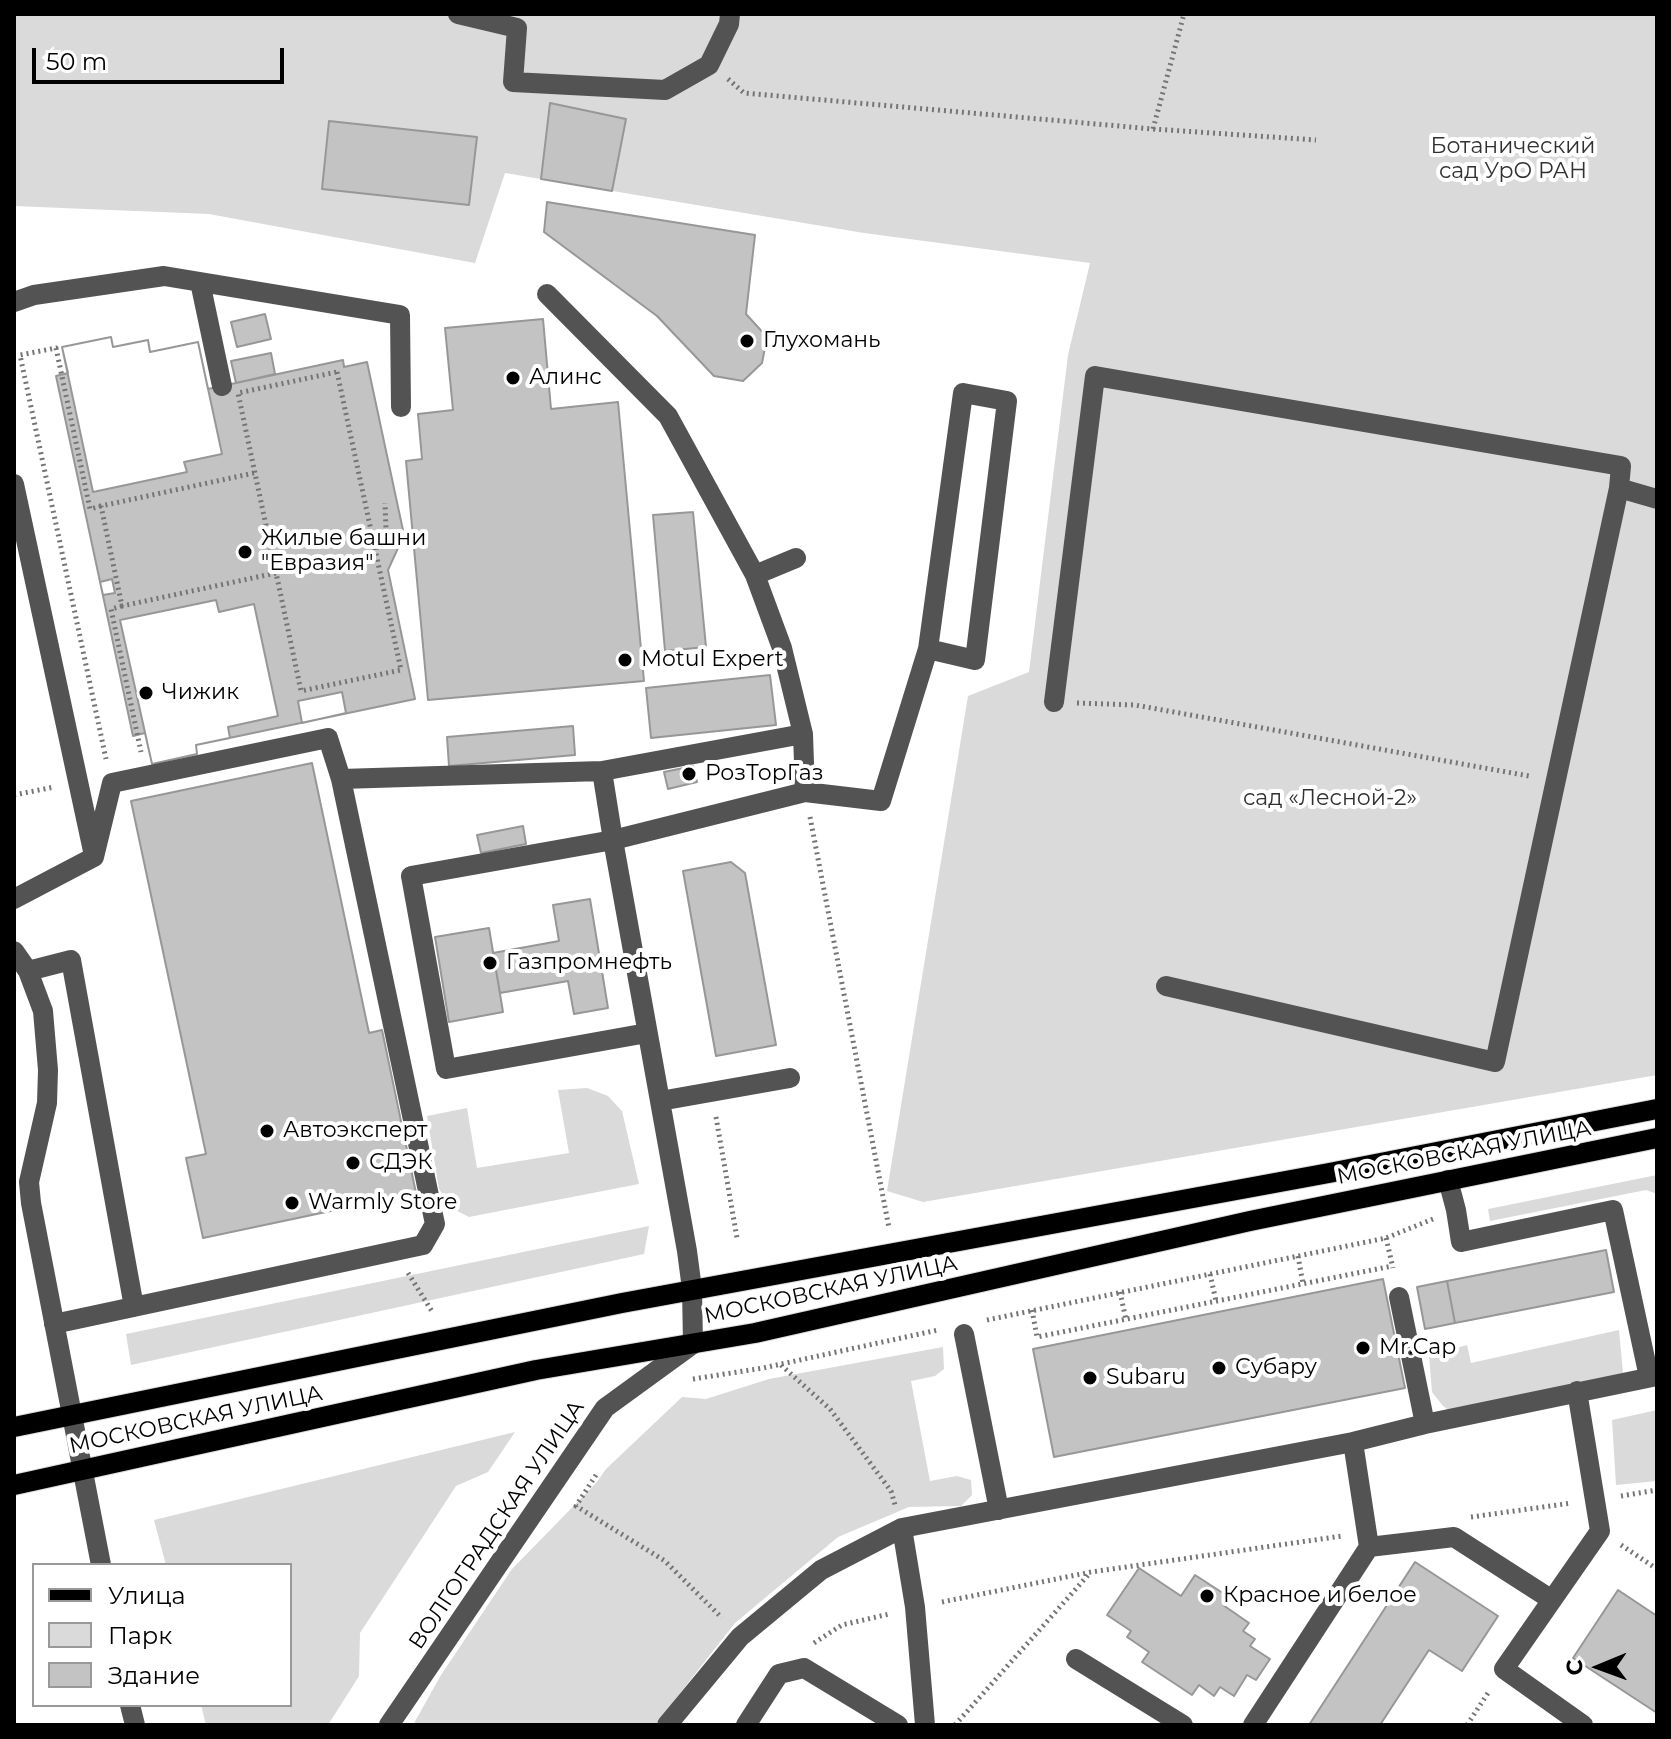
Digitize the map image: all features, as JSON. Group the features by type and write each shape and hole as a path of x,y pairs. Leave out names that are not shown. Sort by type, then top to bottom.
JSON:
{"main road":[{"name":"МОСКОВСКАЯ УЛИЦА","path":"14,1427 692,1289 1329,1173 1657,1109"},
{"name":"МОСКОВСКАЯ УЛИЦА","path":"14,1485 536,1370 755,1333 1250,1221 1657,1138"}],"street":[{"path":"458,14 517,28 513,82 665,90 709,65 729,24 730,14"},
{"path":"14,302 34,295 164,276 400,315 401,407"},
{"path":"200,282 222,386"},
{"path":"547,294 668,416 755,575 782,648 803,734 805,792"},
{"path":"1054,702 1095,376 1621,466 1619,488 1495,1062 1166,986"},
{"path":"647,1033 446,1069 411,876 613,840 805,792 881,801 928,649 963,393 1007,401 975,660 928,649"},
{"path":"14,484 94,857"},
{"path":"1619,488 1657,499"},
{"path":"755,575 796,558"},
{"path":"341,779 602,771 803,734"},
{"path":"14,899 94,857 112,783 328,738 341,779 435,1224 423,1245 54,1324"},
{"path":"602,771 692,1289 693,1344"},
{"path":"14,951 28,971 43,1011 48,1070 47,1103 29,1182 101,1563"},
{"path":"28,971 71,960 134,1307"},
{"path":"660,1101 790,1078"},
{"path":"667,1725 740,1637 821,1570 902,1528 1353,1442 1653,1376 1613,1210 1461,1242 1448,1180"},
{"path":"1399,1297 1425,1424"},
{"path":"960,1329 999,1510"},
{"name":"ВОЛГОГРАДСКАЯ УЛИЦА","path":"389,1725 605,1408 693,1344"},
{"path":"1577,1391 1600,1531 1504,1669 1583,1725"},
{"path":"1253,1725 1367,1540 1353,1442"},
{"path":"902,1528 915,1607 925,1725"},
{"path":"1367,1540 1454,1537 1552,1600"},
{"path":"1076,1659 1183,1725"},
{"path":"746,1725 779,1674 804,1668 898,1725"}],"path":[{"path":"1153,129 1184,14"},
{"path":"709,65 744,93 1316,140"},
{"path":"112,783 20,355 56,348 90,509 254,473"},
{"path":"337,372 401,670 301,691 254,473 238,393 337,372"},
{"path":"376,550 386,529 385,503"},
{"path":"101,506 122,606"},
{"path":"138,735 111,609 276,573"},
{"path":"1054,702 1135,705 1554,781"},
{"path":"805,792 889,1229"},
{"path":"711,1092 737,1238"},
{"path":"682,1381 960,1329 1032,1310 1386,1238 1456,1210"},
{"path":"1386,1238 1399,1297"},
{"path":"1298,1256 1303,1284"},
{"path":"1032,1310 1037,1337 1392,1266"},
{"path":"1210,1274 1216,1301"},
{"path":"1120,1292 1126,1320"},
{"path":"781,1364 830,1409 891,1491 902,1528"},
{"path":"601,1466 576,1506 665,1561 740,1637"},
{"path":"1458,1519 1657,1490"},
{"path":"1600,1531 1657,1569"},
{"path":"806,1648 842,1625 915,1607 1091,1572 1367,1540"},
{"path":"955,1725 1091,1572"},
{"path":"1467,1725 1504,1669"}],"green space":[{"path":"14,14 1657,14 1657,1075 923,1202 887,1191 968,696 1029,672 1068,355 1090,263 864,233 505,173 475,263 209,214 14,206"},
{"path":"587,1088 608,1096 622,1111 639,1184 469,1217 453,1209 439,1189 427,1116 467,1108 477,1168 569,1153 558,1090"},
{"path":"1657,1175 1657,1194 1646,1190 1490,1221 1488,1209"},
{"path":"649,1226 644,1254 131,1365 126,1334"},
{"path":"1619,1330 1623,1373 1452,1412 1432,1392 1429,1356 1467,1345 1471,1363"},
{"path":"943,1347 944,1369 935,1376 911,1381 930,1481 957,1476 971,1480 972,1495 961,1506 909,1507 838,1537 735,1623 655,1725 413,1725 441,1675 512,1569 606,1469 682,1397 706,1399 769,1379"},
{"path":"1657,1410 1657,1481 1616,1485 1612,1420"},
{"path":"515,1432 488,1472 456,1486 360,1633 359,1676 328,1725 206,1725 202,1707 292,1707 292,1563 165,1563 154,1520"}],"building":[{"path":"550,103 626,119 612,191 541,179"},
{"path":"329,121 477,137 469,205 322,189"},
{"path":"547,202 755,235 746,314 767,337 762,363 743,381 714,376 657,316 544,232"},
{"path":"265,314 271,339 237,347 231,322"},
{"path":"543,319 551,409 618,402 644,681 428,700 406,461 422,459 418,414 453,410 445,328"},
{"name":"Жилые башни \"Евразия\"","path":"111,337 113,347 148,340 150,352 198,342 208,389 343,360 344,367 367,362 404,535 388,570 415,699 196,745 197,754 152,764 145,733 133,736 56,376 68,373 62,347"},
{"path":"111,337 113,347 148,340 150,352 198,342 222,454 184,462 187,472 93,492 62,347"},
{"path":"271,353 275,374 236,383 231,361"},
{"path":"693,512 706,647 665,651 653,515"},
{"path":"112,579 115,593 103,595 100,582"},
{"path":"216,600 219,612 254,604 278,716 228,727 230,738 196,745 197,754 152,764 120,620"},
{"path":"770,675 776,725 651,738 646,688"},
{"path":"342,692 346,713 302,723 298,701"},
{"path":"573,726 575,755 449,766 447,737"},
{"path":"312,763 369,1033 382,1030 416,1193 203,1238 186,1158 206,1154 131,801"},
{"path":"693,766 697,782 668,789 664,772"},
{"path":"523,826 526,844 481,853 477,835"},
{"path":"731,862 745,873 776,1045 716,1056 683,871"},
{"path":"590,899 608,1008 574,1014 568,981 500,993 493,953 559,941 553,905"},
{"path":"489,928 503,1012 449,1022 435,937"},
{"path":"1606,1250 1614,1292 1455,1323 1447,1281"},
{"name":"Субару","path":"1383,1279 1405,1388 1054,1457 1033,1349"},
{"path":"1447,1281 1455,1323 1425,1329 1417,1287"},
{"path":"1415,1562 1498,1616 1462,1671 1429,1650 1380,1725 1309,1725"},
{"path":"1139,1568 1181,1596 1195,1575 1229,1597 1223,1605 1249,1623 1243,1631 1255,1639 1250,1646 1270,1659 1256,1680 1247,1675 1234,1696 1220,1687 1214,1696 1199,1685 1192,1695 1142,1662 1149,1652 1127,1637 1131,1631 1107,1615"},
{"path":"1618,1590 1657,1616 1657,1713 1573,1658"}],"place":[{"name":"Глухомань","path":"747,341"},
{"name":"Алинс","path":"513,378"},
{"name":"Жилые башни \"Евразия\"","path":"245,552"},
{"name":"Motul Expert","path":"625,660"},
{"name":"Чижик","path":"146,693"},
{"name":"РозТорГаз","path":"689,774"},
{"name":"Газпромнефть","path":"490,963"},
{"name":"Автоэксперт","path":"267,1131"},
{"name":"СДЭК","path":"353,1163"},
{"name":"Warmly Store","path":"292,1203"},
{"name":"Mr.Cap","path":"1363,1348"},
{"name":"Субару","path":"1219,1368"},
{"name":"Subaru","path":"1090,1378"},
{"name":"Красное и белое","path":"1207,1596"}],"park label":[{"name":"Ботанический сад УрО РАН","path":"1513,160"},
{"name":"сад «Лесной-2»","path":"1330,799"}]}
